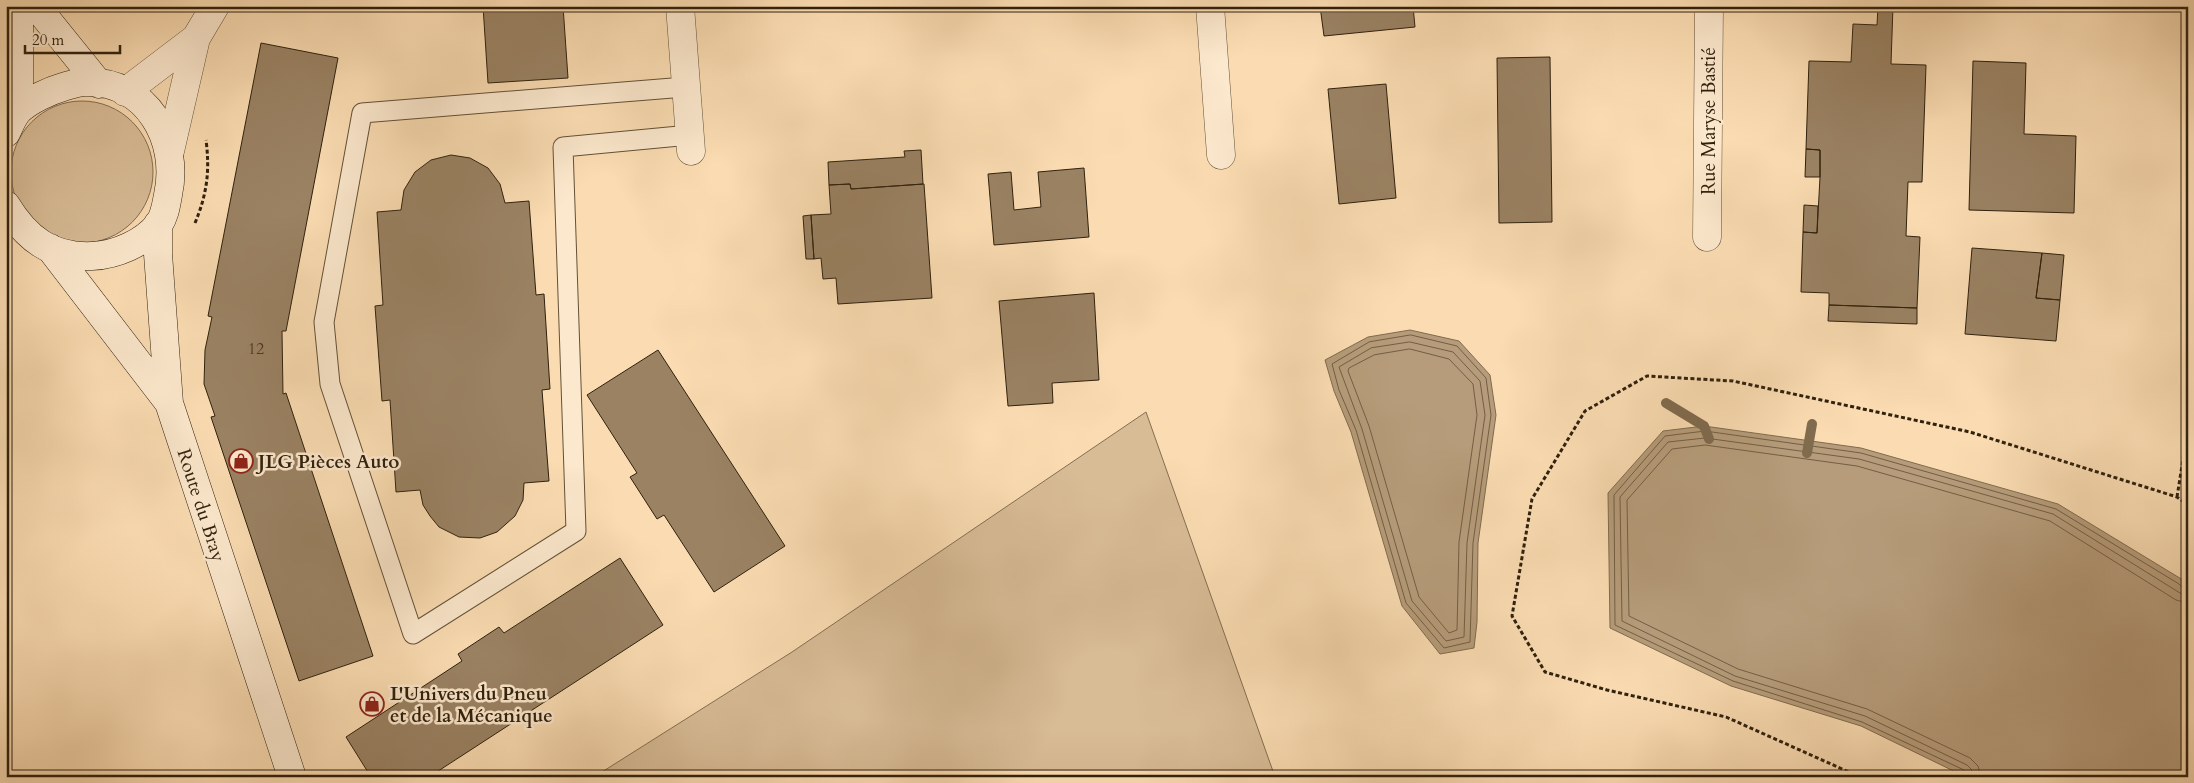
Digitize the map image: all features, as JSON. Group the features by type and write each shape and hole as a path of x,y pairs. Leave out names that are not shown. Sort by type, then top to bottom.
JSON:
{"street":[{"name":"Route du Bray","path":"13,122 19,6"},
{"path":"36,6 99,84"},
{"path":"170,151 196,38 215,6"},
{"path":"680,6 690,143"},
{"path":"1210,6 1221,155"},
{"name":"Rue Maryse Bastié","path":"1708,237 1709,6"},
{"path":"125,92 196,38"},
{"name":"Route du Bray","path":"6,205 18,225 39,243 65,254 92,256 115,252 138,243 158,224 165,212 171,181 170,151 159,124 142,102 114,86 84,82 52,90 13,122"},
{"name":"Route du Bray","path":"158,224 169,403 292,777"},
{"path":"50,248 169,403"}],"lane":[{"path":"685,87 362,113 324,322 330,384 413,634 576,531 563,146 690,143"}],"path":[{"path":"194,226 206,191 209,164 205,134"},
{"path":"1860,777 1726,717 1607,690 1545,672 1512,616 1532,499 1584,411 1647,376 1733,381 1970,432 2176,497 2188,505"},
{"path":"2176,497 2188,428"}],"shaded area":[{"path":"82,101 109,107 121,113 132,122 141,133 147,145 153,172 147,199 141,211 132,222 121,231 109,237 82,243 55,237 43,231 32,222 23,211 17,199 11,172 17,145 23,133 32,122 43,113 55,107"},
{"path":"1146,412 1275,777 594,777 792,652"}],"water":[{"path":"1410,330 1459,341 1490,375 1496,415 1478,543 1477,622 1474,648 1440,654 1402,606 1351,432 1334,391 1325,360 1368,337"},
{"path":"1704,426 1861,448 2058,504 2183,580 2188,586 2188,777 1966,777 1861,726 1731,686 1610,628 1608,493 1663,431"}],"building":[{"path":"483,6 563,6 568,78 488,83"},
{"path":"1320,6 1413,6 1415,27 1324,36"},
{"path":"1878,6 1893,6 1891,64 1926,65 1922,182 1908,182 1906,236 1920,237 1917,308 1829,305 1829,293 1801,292 1803,232 1817,233 1820,177 1820,150 1806,149 1809,61 1851,62 1853,24 1877,25"},
{"path":"261,43 338,58 286,331 282,331 283,394 286,393 373,656 299,681 211,417 215,416 204,384 205,350 212,317 208,316"},
{"path":"1550,57 1552,222 1499,223 1497,58"},
{"path":"1973,61 2026,63 2024,134 2076,136 2074,213 1969,210"},
{"path":"1386,84 1396,198 1339,204 1328,89"},
{"path":"1806,149 1820,150 1820,177 1805,177"},
{"path":"921,150 923,184 851,189 850,184 829,185 828,162 905,157 904,151"},
{"path":"451,155 470,158 488,168 500,184 505,203 529,201 536,295 544,294 550,389 542,390 549,481 524,483 523,500 515,516 497,532 480,538 459,537 439,527 423,505 420,490 396,492 390,400 382,401 375,306 383,305 377,212 401,210 404,190 415,172 431,160"},
{"path":"1084,168 1089,237 994,245 988,174 1011,172 1014,210 1041,207 1038,172"},
{"path":"850,184 851,189 924,184 932,298 838,304 836,278 823,279 821,258 814,259 811,215 831,214 829,185"},
{"path":"1804,205 1818,206 1817,233 1803,232"},
{"path":"811,215 814,259 806,259 803,216"},
{"path":"1972,248 2042,253 2036,298 2060,300 2056,341 1965,334"},
{"path":"2042,253 2064,255 2060,300 2036,298"},
{"path":"1094,293 1099,380 1052,383 1053,403 1008,406 999,301"},
{"path":"1829,305 1917,308 1917,324 1828,321"},
{"path":"658,350 785,546 714,592 664,515 657,519 630,477 637,473 587,395"},
{"path":"620,558 663,625 429,777 371,777 346,737 462,661 458,654 499,627 504,633"}],"waterway":[{"path":"1666,403 1704,426 1709,439"},
{"path":"1807,453 1812,424"}],"place":[{"name":"JLG Pièces Auto","path":"241,461"},
{"name":"L'Univers du Pneu et de la Mécanique","path":"372,704"}]}
